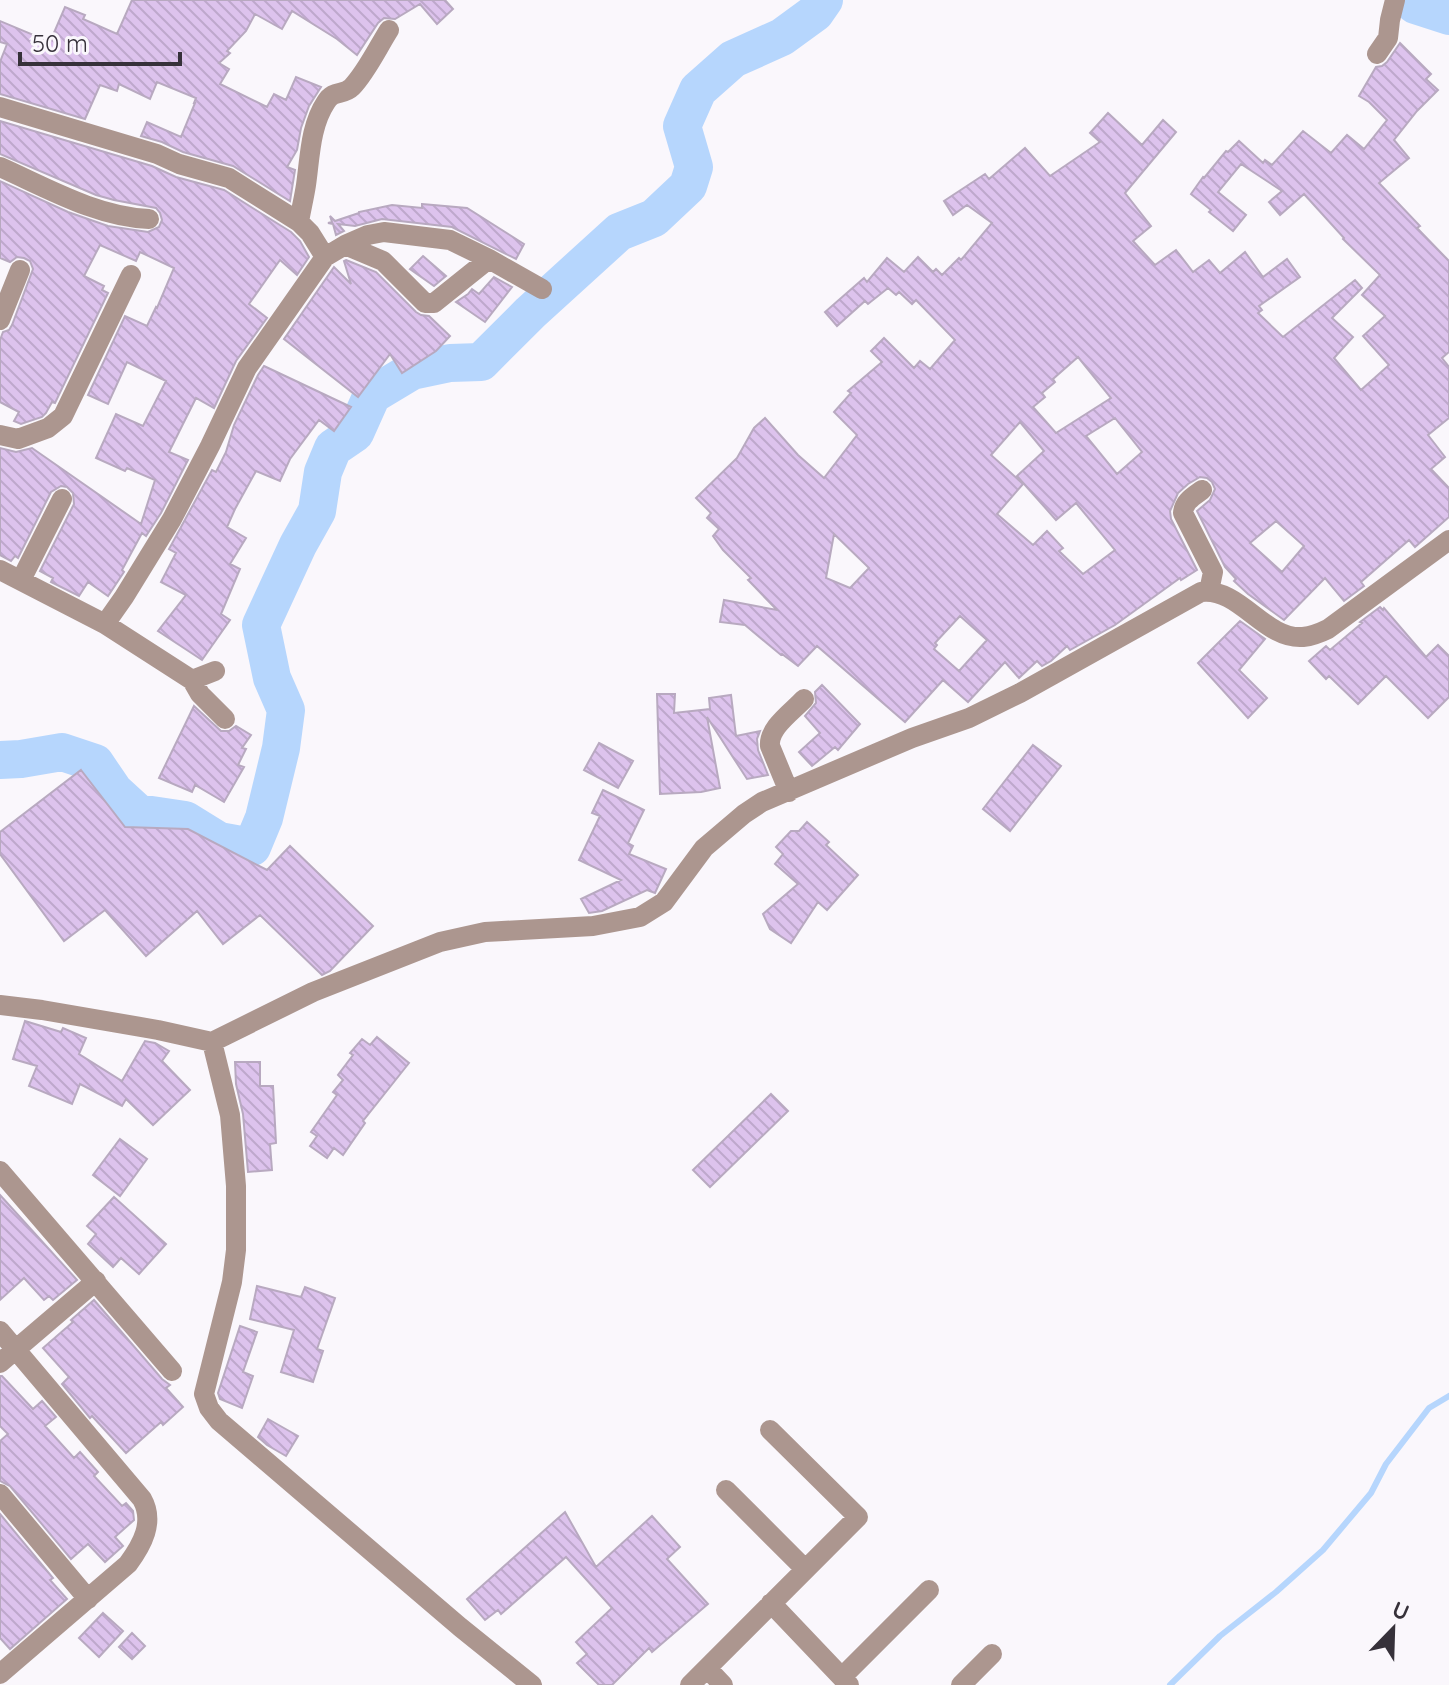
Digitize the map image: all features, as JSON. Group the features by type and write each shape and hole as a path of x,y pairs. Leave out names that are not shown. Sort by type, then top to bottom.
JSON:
{"street":[{"path":"1377,54 1388,38 1394,1"},
{"path":"299,222 309,154 319,118 334,93 347,91 359,79 389,30"},
{"path":"0,107 229,178 299,222 325,257"},
{"path":"0,167 108,213 130,219 149,219"},
{"path":"105,624 172,519 247,368 325,257 368,235 384,232 450,240 542,289"},
{"path":"345,245 383,261 425,303 434,303 489,259"},
{"path":"0,320 20,270"},
{"path":"0,430 18,439 48,428 63,416 131,275"},
{"path":"1202,490 1189,499 1183,513 1213,572 1209,591"},
{"path":"21,580 62,499"},
{"path":"0,1005 100,1020 212,1042 313,992 440,942 485,932 593,926 640,917 664,902 704,848 762,802 982,711 1201,592 1209,591 1226,597 1288,635 1300,638 1312,636 1328,629 1449,540"},
{"path":"0,570 105,624 192,680 200,694 225,719"},
{"path":"192,680 215,671"},
{"path":"789,792 769,740 772,732 804,699"},
{"path":"212,1042 230,1115 236,1186 236,1250 232,1282 204,1394 209,1408 219,1421 532,1685"},
{"path":"0,1171 172,1371"},
{"path":"8,1356 96,1281"},
{"path":"0,1331 8,1356 148,1509 146,1532 128,1564 3,1672"},
{"path":"690,1685 858,1517 770,1430"},
{"path":"726,1490 805,1569"},
{"path":"0,1494 88,1599"},
{"path":"771,1603 845,1681 929,1590"},
{"path":"961,1685 992,1654"},
{"path":"707,1668 723,1685"}],"building":[{"path":"132,0 445,0 453,9 437,24 420,4 395,19 384,18 357,55 292,11 282,29 255,14 246,31 227,51 230,53 219,63 229,69 220,84 267,107 274,94 286,100 296,77 321,87 309,106 297,150 287,167 295,170 290,201 233,166 141,136 147,122 181,137 195,103 196,98 157,82 150,99 119,84 117,91 100,85 85,119 0,94 0,62 7,44 0,42 0,21 50,42 65,7 117,34"},
{"path":"1400,43 1431,74 1426,79 1438,90 1394,140 1409,158 1379,183 1449,261 1449,352 1442,358 1449,367 1449,418 1428,435 1445,457 1431,469 1449,488 1449,517 1415,547 1409,540 1361,582 1364,586 1344,601 1325,578 1284,620 1248,594 1225,567 1197,511 1210,500 1215,489 1207,478 1200,477 1178,493 1170,511 1171,519 1197,570 1180,578 1115,625 1070,650 1067,646 1042,666 1037,661 1019,678 1005,662 968,702 943,680 905,722 817,646 798,666 745,625 720,622 724,600 777,610 723,550 713,536 719,529 707,518 711,513 696,498 737,458 754,428 765,418 798,455 824,478 857,435 834,412 851,393 848,391 882,362 871,351 884,338 914,368 920,361 930,369 955,340 916,300 912,304 899,292 896,295 888,288 868,304 865,301 837,326 825,312 864,278 867,282 887,258 904,272 918,257 933,272 936,269 942,275 959,258 961,260 992,223 967,205 953,215 944,201 985,174 989,179 1025,148 1050,176 1100,142 1090,133 1108,113 1142,145 1163,120 1176,132 1125,193 1151,226 1133,241 1155,265 1176,250 1193,272 1209,260 1220,273 1245,252 1263,277 1287,259 1300,277 1259,306 1262,310 1258,313 1283,337 1355,280 1362,288 1332,318 1353,337 1334,358 1361,390 1389,365 1363,336 1385,316 1362,295 1380,275 1304,194 1280,215 1269,202 1282,191 1241,164 1218,192 1246,215 1233,231 1191,194 1226,151 1239,141 1263,163 1265,160 1272,165 1303,131 1331,153 1347,135 1364,149 1387,120 1359,96 1376,67 1387,62","holes":["1078,357 1111,398 1056,433 1033,407 1045,397 1042,393 1055,382 1053,379","1115,418 1142,452 1117,474 1086,436","1020,422 1044,451 1017,476 1056,520 1076,503 1115,550 1083,574 1059,551 1063,548 1047,531 1033,545 997,514 1023,484 991,455","1276,521 1304,546 1282,572 1250,543","834,534 869,568 850,588 826,578","960,616 987,640 959,671 934,649 935,643"]},
{"path":"0,121 224,190 291,232 309,257 297,275 280,260 249,304 267,318 236,361 214,408 196,398 169,452 188,460 161,513 146,536 142,533 122,570 124,572 108,596 88,582 79,596 51,582 53,578 40,571 74,504 73,493 67,487 61,486 51,492 18,558 15,556 11,561 0,555 0,448 16,452 32,448 141,524 155,480 96,458 116,414 143,426 166,381 127,362 108,404 88,395 125,316 147,326 174,268 140,252 136,261 100,245 84,276 104,286 102,290 108,293 55,403 52,402 42,417 21,424 14,421 19,412 0,402 0,340 3,332 12,325 33,269 30,261 24,258 17,257 10,262 0,258 0,181 68,212 108,226 148,232 159,227 162,220 156,208 96,195 0,154"},
{"path":"422,204 467,208 524,244 516,259 452,227 382,219 355,226 338,224 344,231 336,235 333,224 328,223 332,222 330,216 335,221 392,205 422,208"},
{"path":"423,256 446,276 434,286 410,269"},
{"path":"346,260 376,272 416,312 429,316 450,336 436,351 402,373 390,354 358,397 284,339 334,267 351,284"},
{"path":"494,277 512,287 485,322 456,302 472,289 479,294"},
{"path":"264,366 351,407 334,431 319,420 290,459 280,481 256,471 227,527 246,538 230,564 240,569 221,614 230,620 202,660 158,631 186,595 161,582 176,553 169,549 212,470 216,472 234,425"},
{"path":"1380,607 1426,657 1438,645 1449,656 1449,697 1428,718 1386,676 1358,704 1309,661 1326,646 1330,650"},
{"path":"1240,621 1265,639 1239,670 1267,698 1248,718 1198,663"},
{"path":"822,685 860,724 838,750 835,747 812,766 799,752 820,733 805,716 816,703 815,692"},
{"path":"657,694 675,694 674,713 710,709 709,698 731,695 736,736 760,731 758,750 768,775 747,779 707,717 720,788 660,794"},
{"path":"194,706 221,731 229,731 236,726 251,735 242,748 246,749 238,765 244,767 224,802 195,785 192,792 159,778"},
{"path":"599,743 633,761 618,788 584,770"},
{"path":"1033,745 1061,766 1010,831 983,809"},
{"path":"81,770 125,827 188,829 267,870 290,846 373,926 330,971 322,975 260,915 223,944 197,911 146,956 105,910 64,941 0,854 0,832"},
{"path":"603,790 644,810 628,843 633,846 629,854 666,869 655,893 647,890 602,911 589,913 581,899 621,880 579,860 600,816 592,813"},
{"path":"807,822 858,875 827,910 818,902 791,943 770,929 763,914 798,884 775,864 783,854 776,847 791,831 799,831"},
{"path":"25,1021 61,1032 63,1028 86,1038 79,1054 122,1081 145,1041 155,1043 169,1051 162,1061 190,1090 153,1125 126,1099 122,1106 80,1084 72,1104 29,1086 37,1066 13,1059"},
{"path":"377,1037 409,1063 363,1121 365,1123 343,1155 334,1148 327,1158 310,1146 317,1136 311,1132 337,1095 333,1092 343,1080 338,1075 353,1055 350,1053 362,1039 370,1045"},
{"path":"235,1062 260,1062 260,1086 273,1086 276,1143 270,1144 272,1170 248,1172"},
{"path":"771,1094 788,1111 710,1187 693,1170"},
{"path":"120,1139 147,1159 120,1196 93,1175"},
{"path":"0,1195 77,1280 53,1300 49,1296 44,1300 24,1278 0,1300"},
{"path":"114,1197 166,1244 139,1274 121,1258 113,1267 88,1244 96,1234 87,1226"},
{"path":"257,1286 301,1297 305,1287 335,1298 317,1349 323,1351 313,1382 281,1372 294,1330 250,1319"},
{"path":"94,1300 170,1385 166,1388 183,1407 126,1453 92,1416 90,1418 62,1384 69,1377 43,1348"},
{"path":"240,1326 257,1332 243,1372 253,1376 242,1408 220,1399 218,1393"},
{"path":"0,1376 33,1409 42,1401 56,1417 45,1426 74,1458 80,1452 98,1472 94,1476 122,1506 126,1503 133,1511 134,1520 115,1537 123,1546 105,1562 88,1544 71,1559 10,1486 0,1481 0,1441 8,1434 0,1426"},
{"path":"268,1419 298,1436 286,1456 258,1437"},
{"path":"565,1512 596,1567 652,1516 680,1547 667,1559 708,1604 652,1652 649,1648 612,1685 599,1685 577,1663 587,1654 576,1642 612,1608 566,1557 501,1614 498,1610 485,1620 467,1599"},
{"path":"0,1514 67,1599 10,1649 0,1638"},
{"path":"103,1613 123,1631 99,1657 79,1638"},
{"path":"132,1633 145,1646 132,1659 119,1647"}],"waterway":[{"path":"0,760 62,752 95,763 114,791 138,813 185,820 219,841 252,847 264,818 281,748 286,710 272,678 261,625 317,511 323,472 333,448 355,433 372,395 412,371 450,363 481,362 619,232 654,218 688,186 694,167 682,126 698,90 733,59 782,37 815,13 824,0"},
{"path":"1409,0 1415,5 1449,16"},
{"path":"1170,1685 1220,1636 1323,1550 1371,1493 1386,1464 1429,1408 1449,1396"}]}
